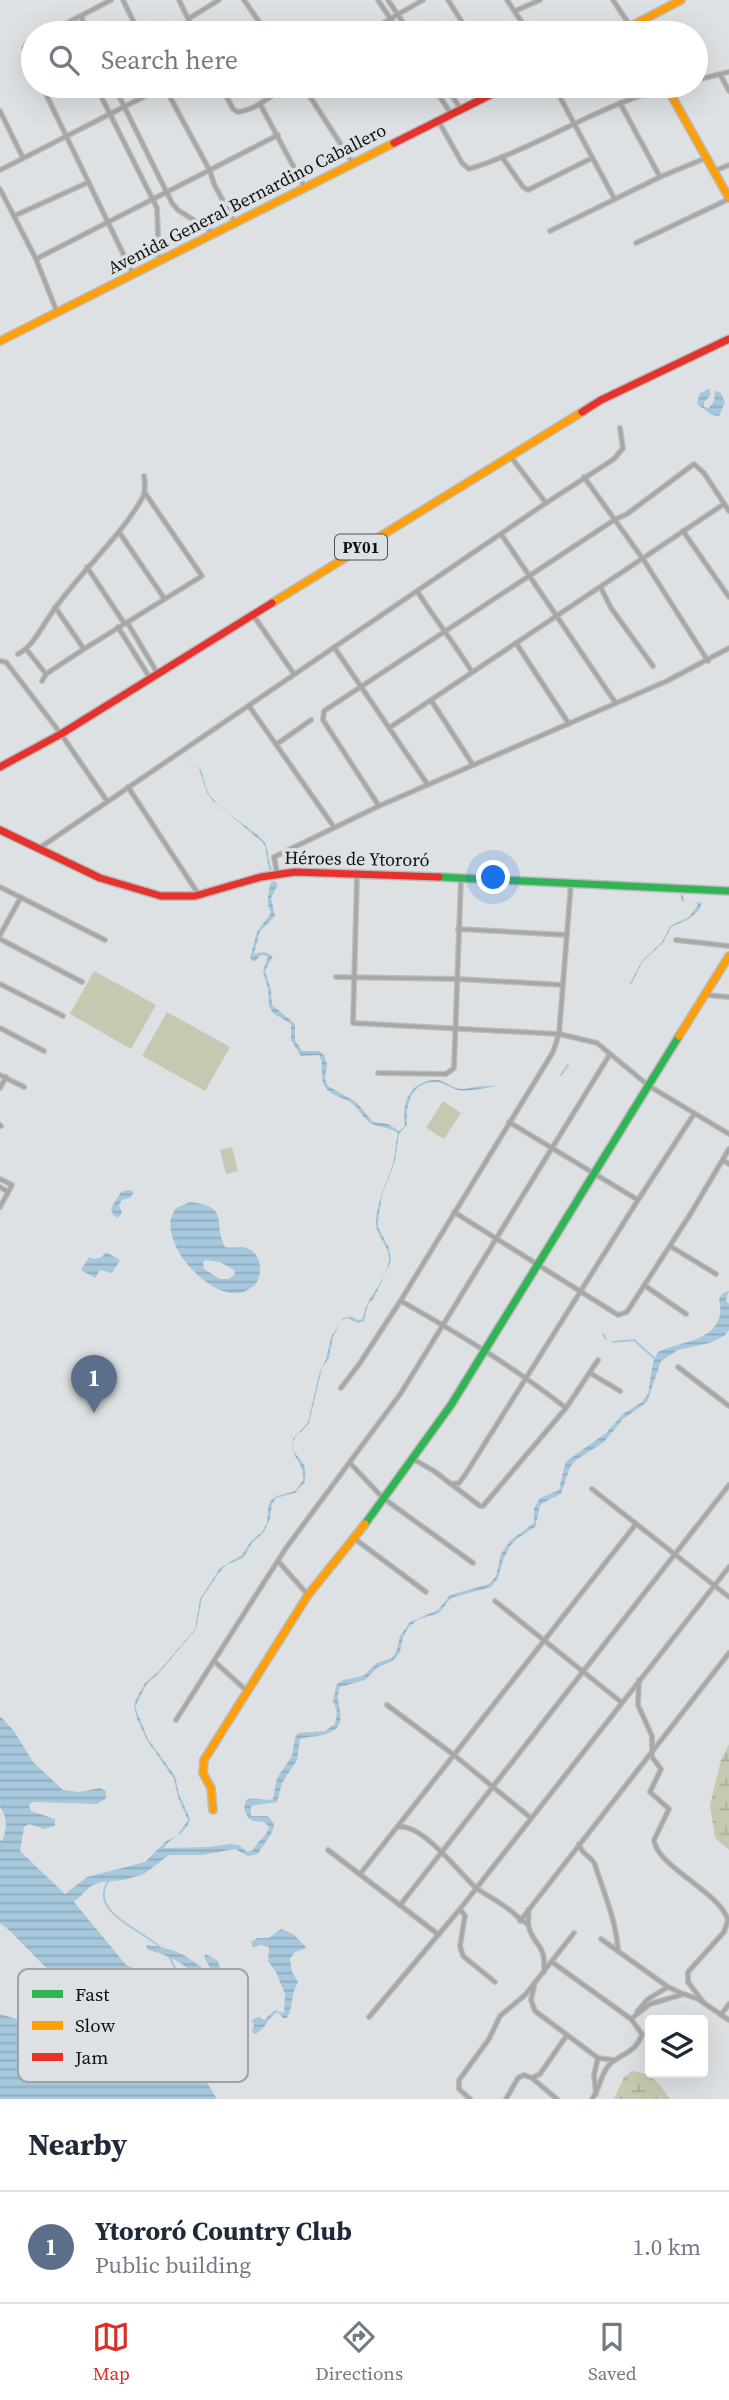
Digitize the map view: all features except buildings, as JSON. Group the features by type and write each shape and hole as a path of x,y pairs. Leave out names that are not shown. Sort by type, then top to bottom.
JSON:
{"main road":[{"path":"647,21 681,0"},
{"name":"Avenida General Bernardino Caballero","path":"0,341 482,98"},
{"path":"674,98 729,198"},
{"name":"PY01","path":"0,767 61,734 601,400 729,339"},
{"name":"Héroes de Ytororó","path":"0,830 103,878 167,897 199,895 274,873 299,872 571,881 729,891"},
{"path":"213,1810 211,1788 203,1775 202,1764 309,1595 413,1460 486,1350 729,956"}],"street":[{"path":"74,21 111,0"},
{"path":"123,0 133,21"},
{"path":"179,0 188,19 219,0"},
{"path":"244,0 259,21"},
{"path":"378,0 392,21"},
{"path":"388,0 402,21"},
{"path":"385,21 423,0"},
{"path":"448,0 462,21"},
{"path":"507,0 521,21"},
{"path":"515,11 540,0"},
{"path":"613,0 626,21"},
{"path":"81,17 83,21"},
{"path":"708,78 729,72"},
{"path":"720,75 729,91"},
{"path":"48,98 133,274"},
{"path":"102,98 157,208 159,261"},
{"path":"120,98 166,192 178,209 214,233"},
{"path":"0,170 141,98"},
{"path":"170,98 235,223"},
{"path":"227,98 233,109 238,112 269,98"},
{"path":"311,98 353,163"},
{"path":"440,98 451,114"},
{"path":"442,101 446,98"},
{"path":"453,98 461,109"},
{"path":"560,98 615,199"},
{"path":"439,120 467,169 502,157 634,98"},
{"path":"620,103 660,177"},
{"path":"260,104 305,188"},
{"path":"0,111 23,158"},
{"path":"36,259 278,135"},
{"path":"502,157 528,190 592,158"},
{"path":"550,231 660,177 707,158"},
{"path":"715,171 729,164"},
{"path":"14,216 89,182"},
{"path":"0,188 36,259 57,312"},
{"path":"636,243 729,198"},
{"path":"38,849 603,466 622,452 624,447 620,428"},
{"path":"510,455 546,503"},
{"path":"379,806 323,720 324,711 529,575 627,514 694,464 704,473 729,511"},
{"path":"41,681 46,674 118,626 200,578 202,574 145,493 144,476"},
{"path":"584,477 643,559 708,661"},
{"path":"18,654 27,650 55,607 119,532 145,493"},
{"path":"389,728 724,504"},
{"path":"683,531 729,597"},
{"path":"119,532 164,598"},
{"path":"501,534 615,702"},
{"path":"87,567 126,622 154,676"},
{"path":"601,588 611,608 653,666"},
{"path":"417,591 438,623 447,631 472,672"},
{"path":"55,607 84,649"},
{"path":"253,615 294,674"},
{"path":"118,626 154,676"},
{"path":"516,643 569,724"},
{"path":"334,647 428,785"},
{"path":"274,873 274,857 334,827 656,686 729,648"},
{"path":"27,650 46,674"},
{"path":"0,661 6,662 61,734 107,801"},
{"path":"431,700 473,765"},
{"path":"249,706 334,827"},
{"path":"277,744 311,720"},
{"path":"128,787 199,895"},
{"path":"357,876 352,1020 356,1025 559,1034 590,1040 649,1086 729,1134"},
{"path":"378,1073 446,1074 454,1068 461,877"},
{"path":"341,1388 401,1300 553,1052 559,1034 571,881"},
{"path":"0,887 105,940"},
{"path":"20,897 0,937 82,982"},
{"path":"458,929 567,935"},
{"path":"676,940 729,946"},
{"path":"336,977 458,979 563,985"},
{"path":"0,984 63,1016"},
{"path":"706,995 729,997"},
{"path":"0,1028 44,1051"},
{"path":"176,1720 278,1560 401,1393 610,1054"},
{"path":"0,1074 24,1087"},
{"path":"0,1088 6,1077"},
{"path":"451,1484 462,1481 694,1114"},
{"path":"509,1122 638,1200"},
{"path":"454,1212 618,1315 627,1312 729,1149"},
{"path":"723,1160 729,1164"},
{"path":"0,1179 12,1185 0,1207"},
{"path":"0,1187 8,1192"},
{"path":"670,1246 716,1274"},
{"path":"644,1286 685,1314"},
{"path":"401,1300 486,1350 566,1408"},
{"path":"413,1460 483,1506 566,1408 598,1360"},
{"path":"678,1367 729,1406"},
{"path":"590,1373 621,1391"},
{"path":"349,1463 383,1498 473,1563"},
{"path":"401,1905 729,1485"},
{"path":"592,1489 729,1597"},
{"path":"360,1874 636,1524"},
{"path":"354,1539 426,1592"},
{"path":"670,1550 682,1545"},
{"path":"278,1560 309,1595"},
{"path":"369,2017 477,1888 729,1567"},
{"path":"495,1601 621,1702"},
{"path":"520,1921 729,1653"},
{"path":"214,1661 248,1693"},
{"path":"639,1680 641,1683 638,1705 652,1737 650,1754 661,1769 650,1792 668,1809 654,1845 723,1908 729,1920 724,1932 688,1972 688,1982 704,2003"},
{"path":"387,1705 531,1818"},
{"path":"409,1812 410,1827"},
{"path":"397,1827 410,1827 477,1888 509,1909 520,1921 528,1924"},
{"path":"579,1844 581,1851 595,1864 616,1928 618,1950"},
{"path":"328,1850 439,1935"},
{"path":"460,1909 465,1916 460,1946 463,1956 495,1982"},
{"path":"529,1909 528,1924 531,1934 544,1950 544,1972"},
{"path":"470,2099 459,2089 459,2080 489,2039 500,2016 525,1995 574,1933"},
{"path":"601,1939 668,1987 704,2003 729,2020"},
{"path":"552,1962 641,2030 642,2037 629,2053 608,2066 592,2099"},
{"path":"536,1981 531,1995 531,2006 535,2011 598,2058 618,2060"},
{"path":"631,2020 648,1999 668,1987"},
{"path":"631,2020 650,2004 684,1994"},
{"path":"721,2015 729,2004"},
{"path":"532,2078 540,2074 567,2035"},
{"path":"596,2094 594,2075 598,2058"},
{"path":"506,2099 520,2076 524,2075 532,2078 557,2099"}],"green space":[{"path":"94,971 156,1005 131,1049 70,1014"},
{"path":"167,1012 230,1047 205,1091 142,1056"},
{"path":"443,1101 461,1113 444,1139 426,1128"},
{"path":"232,1147 238,1171 226,1174 220,1150"},
{"path":"729,1744 729,1850 715,1838 710,1805 721,1760"},
{"path":"632,2071 645,2074 645,2078 654,2080 670,2099 614,2099 624,2077"}],"water":[{"path":"709,389 711,395 704,402 704,407 709,408 714,401 715,391 720,392 725,402 719,416 712,415 697,404 700,393"},
{"path":"177,760 200,768 207,791 214,801 264,841 272,869 269,870 262,842 211,799 206,791 199,768"},
{"path":"271,882 278,884 271,898 275,916 260,931 254,954 264,952 273,956 265,971 272,1005 295,1024 295,1040 302,1051 319,1051 324,1055 328,1086 356,1102 373,1122 388,1124 399,1131 405,1126 406,1101 414,1088 420,1084 438,1080 460,1089 496,1086 462,1090 437,1082 428,1083 415,1090 407,1109 407,1125 399,1134 395,1161 382,1195 378,1221 378,1227 389,1248 391,1261 374,1298 368,1304 389,1259 378,1233 376,1216 379,1201 393,1162 398,1133 372,1124 353,1104 328,1090 323,1083 319,1055 301,1056 291,1040 291,1024 273,1013 269,1006 263,971 268,956 261,955 254,962 250,958 257,932 271,913 268,894"},
{"path":"695,902 702,903 699,910 689,919 671,927 663,943 643,961 629,985 642,961 662,942 670,926 689,917 698,905"},
{"path":"121,1192 134,1192 130,1198 122,1200 119,1205 122,1213 118,1218 113,1215 111,1208"},
{"path":"190,1202 211,1207 218,1217 225,1247 248,1249 258,1258 260,1275 257,1282 241,1293 230,1293 219,1290 198,1276 182,1257 173,1239 170,1223 176,1208","holes":["205,1260 220,1262 234,1270 235,1274 229,1279 220,1279 204,1269"]},
{"path":"106,1252 120,1260 112,1273 100,1270 95,1278 81,1270 89,1257 102,1257"},
{"path":"729,1291 726,1300 729,1304 729,1330 724,1336 709,1343 678,1350 661,1361 647,1402 623,1419 604,1442 570,1467 561,1494 540,1505 535,1527 510,1546 498,1578 491,1587 451,1598 439,1613 417,1620 403,1637 400,1652 393,1661 378,1667 365,1680 340,1687 340,1718 336,1729 326,1734 300,1739 297,1760 282,1783 277,1802 251,1806 251,1816 268,1816 274,1824 258,1854 248,1856 235,1849 202,1855 169,1855 144,1874 91,1886 74,1902 126,1965 136,1969 47,1969 0,1923 0,1840 4,1837 6,1823 0,1807 0,1716 14,1731 33,1762 63,1790 79,1792 100,1788 106,1791 106,1798 97,1804 32,1802 29,1806 31,1811 55,1819 55,1826 44,1829 29,1824 24,1827 20,1851 65,1894 87,1877 145,1862 166,1841 176,1836 164,1848 230,1844 239,1845 247,1852 252,1851 269,1827 264,1822 248,1818 244,1808 246,1800 273,1799 277,1778 292,1756 298,1733 325,1731 335,1724 337,1712 333,1700 337,1684 363,1676 377,1663 392,1658 400,1636 410,1622 438,1610 450,1595 489,1584 496,1576 501,1554 510,1541 534,1523 534,1508 540,1498 559,1490 568,1460 606,1433 623,1414 642,1402 648,1394 653,1362 658,1352 710,1332 717,1324 720,1313 719,1298"},
{"path":"368,1304 364,1321 358,1323 347,1318 341,1321 343,1318 352,1317 363,1319"},
{"path":"341,1322 333,1337 329,1358 322,1368 309,1423 293,1444 294,1451 304,1465 305,1482 295,1493 276,1498 264,1532 252,1543 243,1558 226,1565 218,1574 202,1598 196,1629 159,1673 146,1685 135,1707 148,1739 175,1776 179,1794 190,1819 186,1828 177,1836 188,1820 178,1797 174,1779 147,1740 137,1719 134,1706 136,1699 145,1683 159,1671 195,1629 200,1599 220,1568 242,1555 251,1541 262,1532 267,1523 271,1500 277,1496 295,1491 303,1480 302,1468 293,1451 292,1446 293,1439 308,1422 319,1374 331,1337"},
{"path":"281,1929 293,1934 306,1947 295,1952 290,1959 292,1972 298,1982 287,2018 283,2018 278,2012 255,2034 252,2032 254,2024 251,2020 259,2017 264,2020 275,2010 284,2013 285,1994 268,1961 269,1947 253,1947 251,1942 257,1938 269,1938"},
{"path":"146,1945 166,1948 204,1969 188,1969 171,1958 148,1950"},
{"path":"206,1954 218,1961 220,1969 210,1969 204,1957"},
{"path":"0,2014 18,2019 18,2082 207,2082 217,2099 0,2099"}],"waterway":[{"path":"561,1075 568,1065"},
{"path":"603,1334 606,1339"},
{"path":"613,1342 634,1340 655,1359"},
{"path":"109,1880 104,1891 105,1902 111,1911 162,1949"},
{"path":"170,1958 175,1969"}],"traffic: fast":[{"path":"439,877 729,891"},
{"path":"365,1524 451,1405 679,1036"}],"traffic: slow":[{"path":"641,21 681,0"},
{"path":"673,98 729,198"},
{"path":"0,341 394,143"},
{"path":"272,603 582,412"},
{"path":"679,1036 729,956"},
{"path":"213,1810 211,1788 203,1773 204,1760 308,1595 365,1524"}],"traffic: jam":[{"path":"394,143 484,98"},
{"path":"582,412 601,400 729,339"},
{"path":"0,767 61,734 272,603"},
{"path":"0,830 100,878 161,896 195,896 261,877 295,872 439,877"}],"place":[{"name":"Ytororó Country Club","path":"94,1413"}]}
